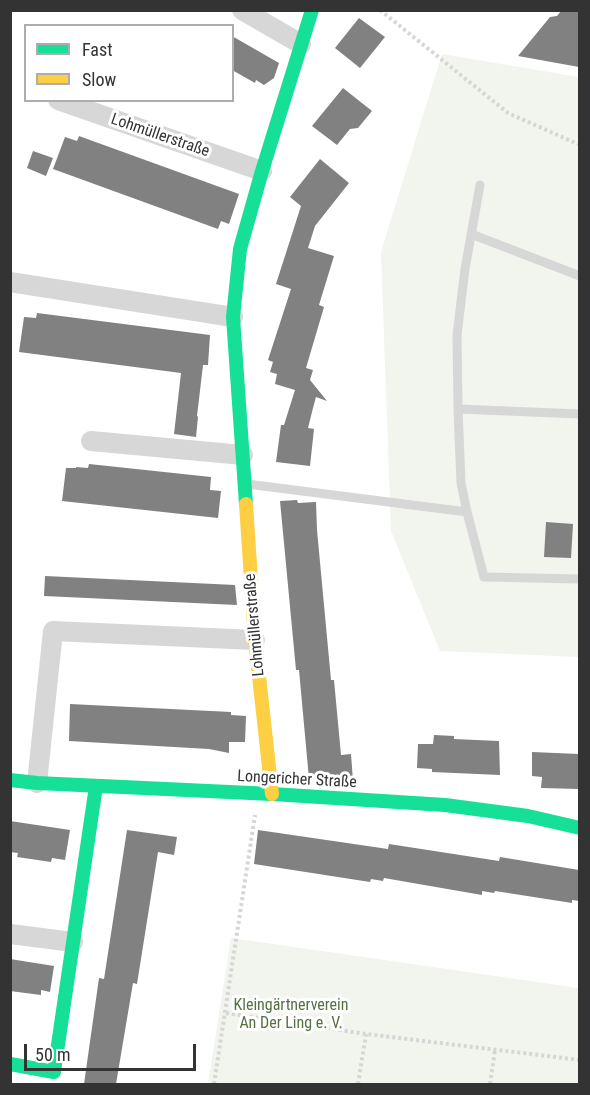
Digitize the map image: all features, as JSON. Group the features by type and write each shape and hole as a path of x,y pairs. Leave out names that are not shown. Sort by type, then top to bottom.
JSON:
{"street":[{"path":"242,10 301,44"},
{"name":"Lohmüllerstraße","path":"272,794 255,640 233,317 240,249 312,10"},
{"name":"Lohmüllerstraße","path":"64,102 262,171"},
{"path":"10,282 233,317"},
{"path":"91,441 243,455"},
{"path":"37,783 53,631 255,640"},
{"name":"Longericher Straße","path":"10,780 445,805 528,816 579,828"},
{"path":"10,1064 57,1078 96,786"},
{"path":"10,934 74,942"}],"lane":[{"path":"480,185 465,269 457,335 461,483 467,512 484,577 579,579"},
{"path":"471,234 579,276"},
{"path":"458,409 579,414"},
{"path":"245,484 467,512"}],"path":[{"path":"380,10 508,113 579,145"},
{"path":"214,1084 251,842"},
{"path":"226,1013 366,1034 579,1060"},
{"path":"358,1084 366,1034"},
{"path":"490,1084 495,1050"}],"green space":[{"path":"442,54 579,77 579,657 440,651 391,531 381,252"},
{"name":"Kleingärtnerverein An Der Ling e. V.","path":"231,938 579,988 579,1084 208,1084"}],"building":[{"path":"561,11 579,11 579,67 518,56 550,17 557,16"},
{"path":"359,18 385,37 360,68 335,48"},
{"path":"234,37 279,63 274,78 264,85 256,80 255,83 234,71"},
{"path":"343,88 372,111 358,128 350,129 337,145 312,126"},
{"path":"79,136 239,194 229,224 221,221 218,229 53,169 65,137 77,141"},
{"path":"33,151 53,158 46,176 27,168"},
{"path":"320,159 349,183 315,226 308,248 334,256 319,305 324,307 306,368 313,370 310,380 327,401 316,397 313,408 308,428 314,429 310,466 276,462 281,425 284,425 295,390 275,384 277,374 270,372 273,362 268,360 291,289 276,284 301,206 290,197"},
{"path":"37,313 210,335 208,365 203,365 196,437 174,434 181,373 19,352 24,317 36,318"},
{"path":"89,464 211,477 210,490 221,491 218,518 62,501 66,468 88,468"},
{"path":"297,500 298,503 316,502 331,680 334,680 341,755 351,754 353,781 309,779 280,501"},
{"path":"546,522 573,524 571,558 544,557"},
{"path":"45,576 235,585 237,605 44,596"},
{"path":"70,704 231,712 231,715 246,716 245,742 229,742 229,753 209,749 69,741"},
{"path":"434,735 454,736 454,739 499,741 500,775 432,772 432,769 417,768 418,744 433,744"},
{"path":"532,752 579,754 579,789 541,788 542,777 532,776"},
{"path":"10,821 70,830 65,860 52,858 51,862 17,857 18,853 10,852"},
{"path":"127,830 177,837 174,855 158,852 137,984 133,983 116,1084 84,1084 99,978 104,979"},
{"path":"258,830 388,849 389,844 499,861 500,857 579,870 579,901 572,900 572,903 495,891 494,893 482,891 482,895 384,878 383,881 371,879 370,882 254,864"},
{"path":"10,959 54,966 50,992 41,990 41,995 10,991"}],"traffic: fast":[{"path":"246,504 233,317 240,249 312,10"},
{"path":"10,780 445,805 528,816 580,828"},
{"path":"10,1064 54,1072 96,786"}],"traffic: slow":[{"path":"246,504 255,640 272,794"}]}
